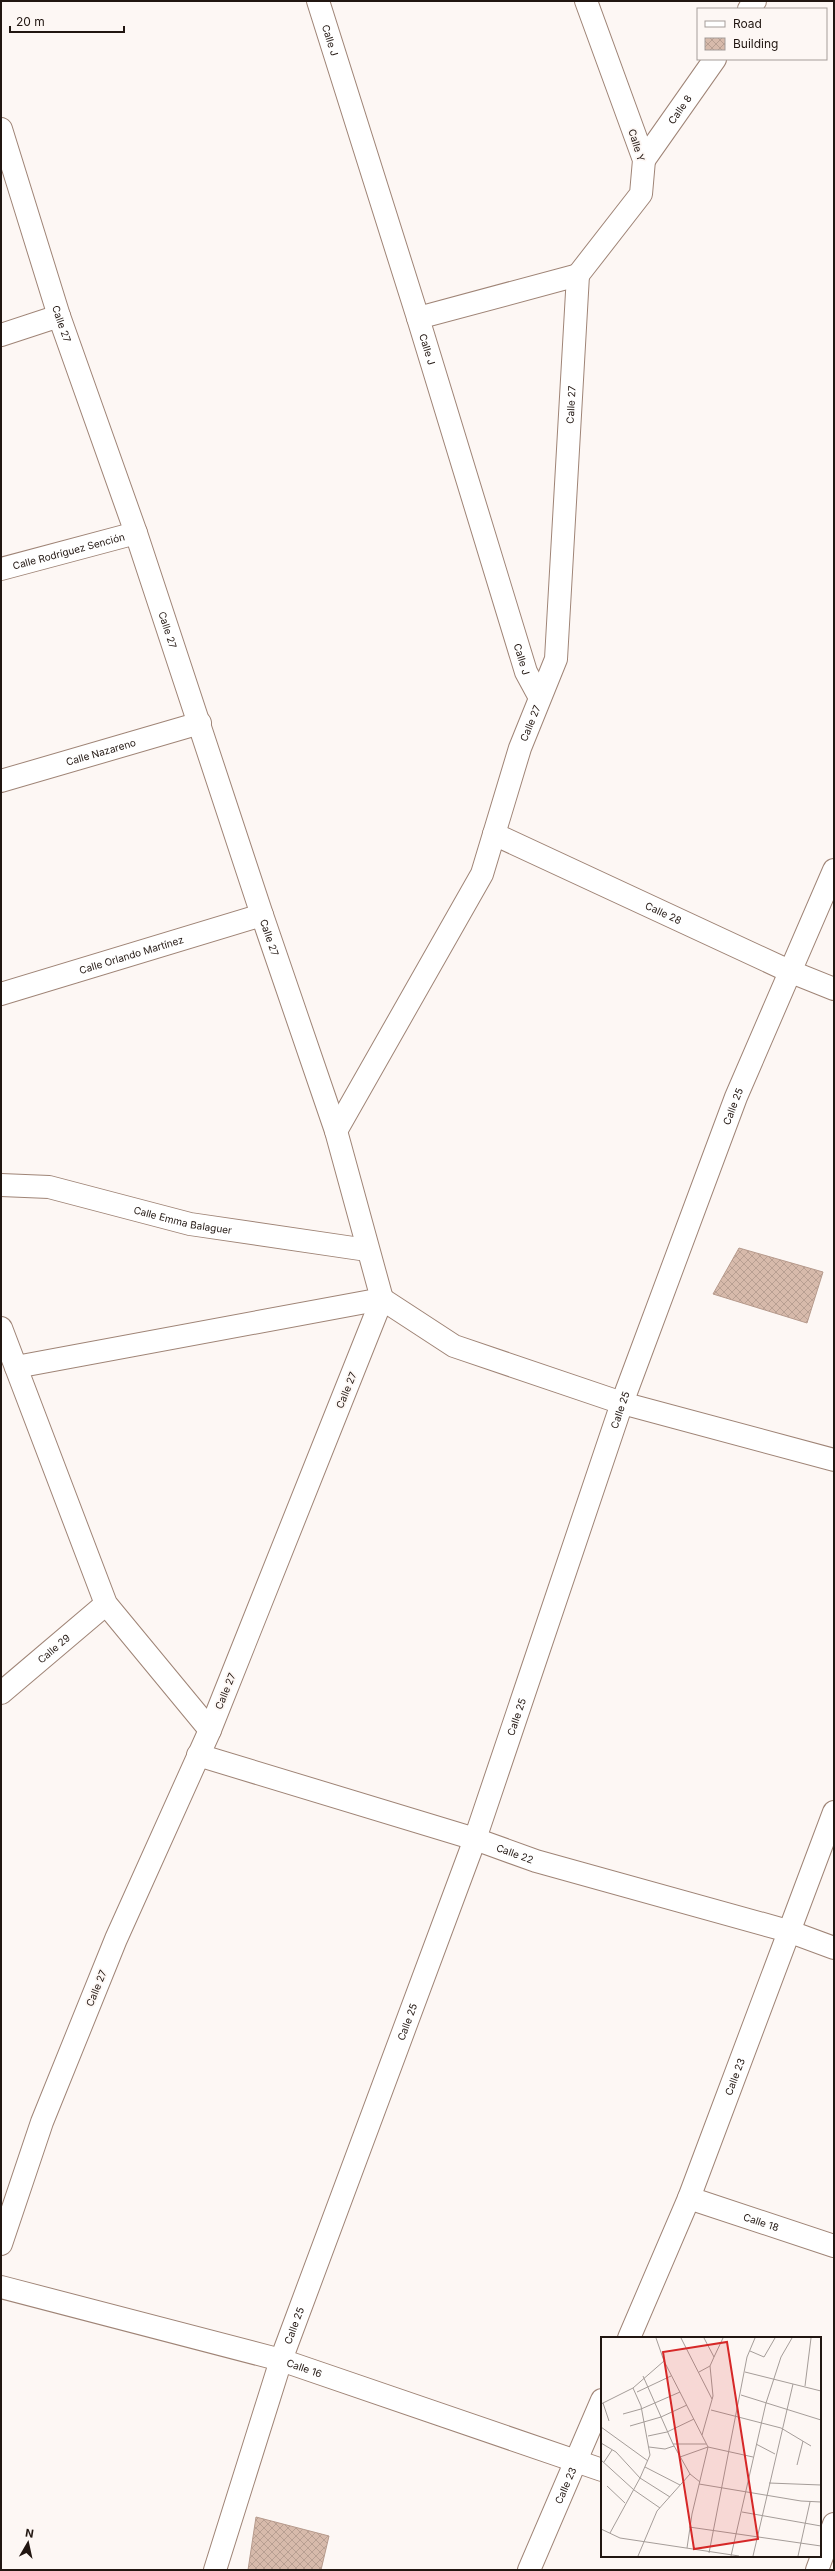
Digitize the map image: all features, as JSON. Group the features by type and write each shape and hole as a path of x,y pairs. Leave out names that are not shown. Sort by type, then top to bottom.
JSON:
{"street":[{"name":"Calle J","path":"318,1 418,318 526,672 540,696"},
{"name":"Calle Y","path":"578,275 641,194 644,160 586,1"},
{"name":"Calle 8","path":"644,160 713,60"},
{"name":"Calle 27","path":"1,129 59,316 136,533 200,723 262,915 336,1131 367,1250 382,1299 210,1730 116,1939 45,2114 1,2244"},
{"path":"418,318 578,275"},
{"name":"Calle 27","path":"336,1131 482,874 520,748 556,659 578,275"},
{"path":"1,335 59,316"},
{"name":"Calle Rodríguez Sención","path":"1,569 136,533"},
{"name":"Calle Nazareno","path":"1,781 200,723"},
{"name":"Calle 28","path":"494,834 789,971 834,989"},
{"name":"Calle 25","path":"215,2570 281,2360 475,1840 622,1403 736,1098 789,971 834,870"},
{"name":"Calle Orlando Martínez","path":"1,994 262,915"},
{"name":"Calle Emma Balaguer","path":"1,1185 49,1187 190,1224 367,1250"},
{"path":"16,1367 382,1299 454,1346 622,1403 834,1460"},
{"path":"1,1328 106,1604 210,1730"},
{"name":"Calle 29","path":"1,1693 106,1604"},
{"name":"Calle 22","path":"198,1755 475,1840 536,1861 788,1931 834,1948"},
{"name":"Calle 23","path":"629,2337 688,2198 834,1812"},
{"name":"Calle 18","path":"688,2198 834,2246"},
{"name":"Calle 16","path":"1,2287 281,2360 601,2470"},
{"name":"Calle 23","path":"529,2570 601,2402"},
{"path":"817,2570 829,2537"}],"building":[{"path":"739,1248 823,1272 807,1323 713,1294"},
{"path":"256,2517 329,2536 321,2570 248,2570"}]}
